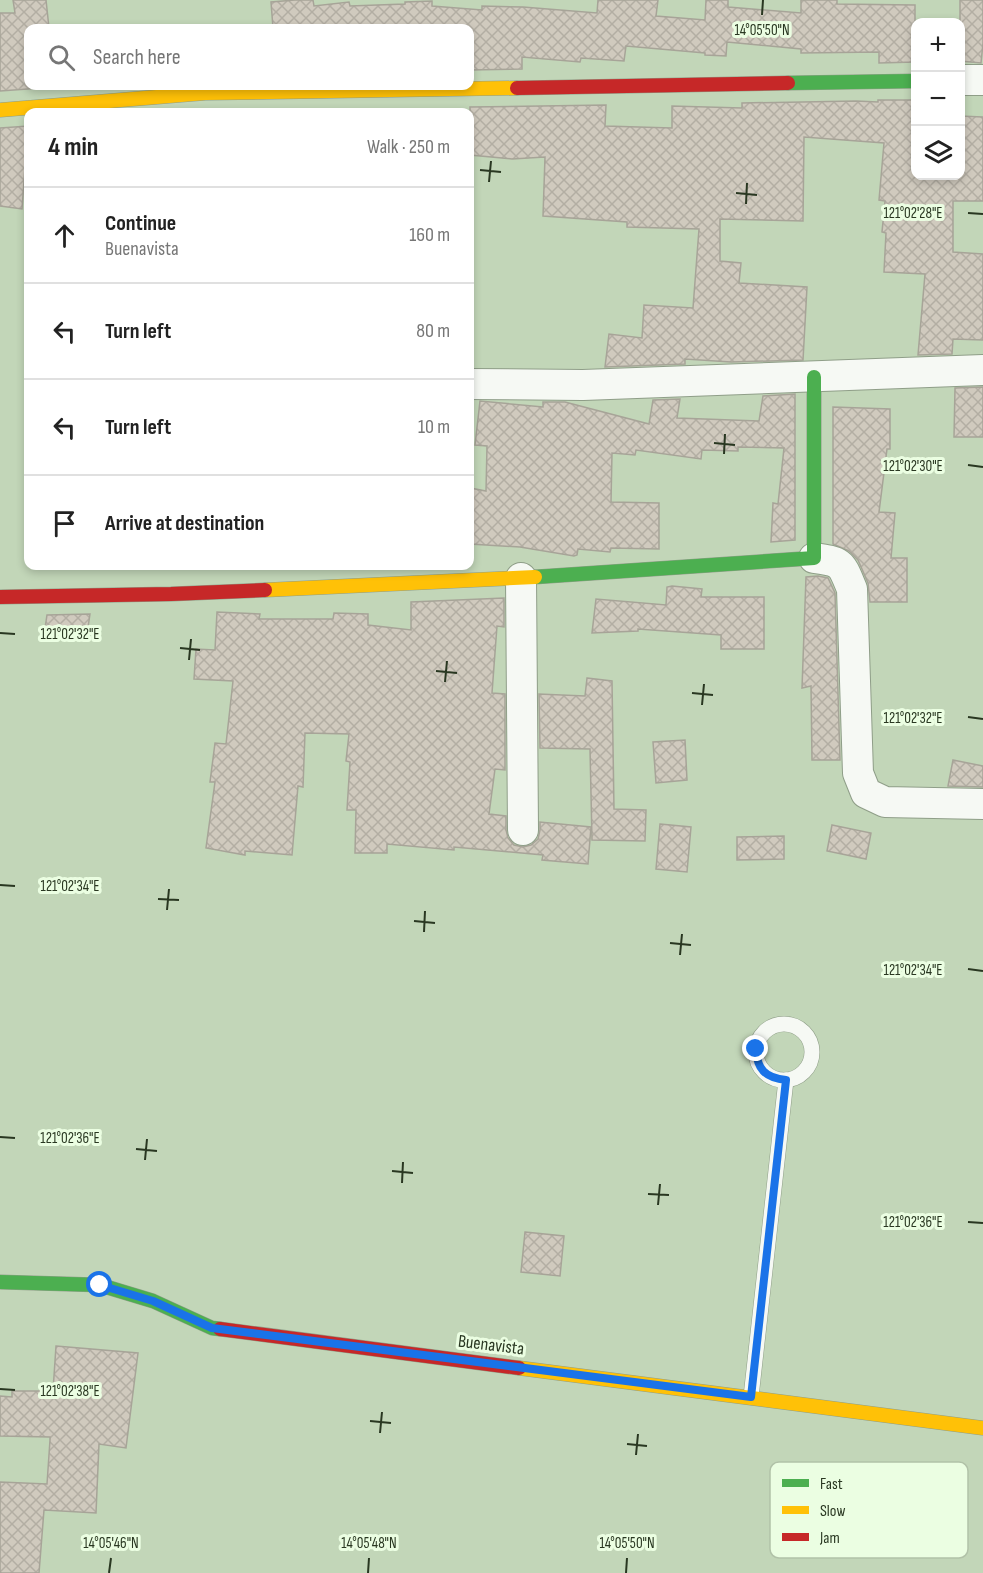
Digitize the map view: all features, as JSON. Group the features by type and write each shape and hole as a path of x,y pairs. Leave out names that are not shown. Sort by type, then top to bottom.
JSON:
{"street":[{"path":"965,80 983,80"},
{"path":"474,88 911,81"},
{"path":"24,108 205,93 382,90"},
{"path":"0,110 24,108"},
{"path":"474,384 583,385 983,370"},
{"path":"814,377 814,558"},
{"path":"0,597 171,594 521,578 814,558 837,561 843,568 852,589 858,773 866,793 885,802 983,804"},
{"path":"521,578 523,830"},
{"name":"Buenavista","path":"0,1281 100,1285 153,1301 212,1328 983,1428"}],"lane":[{"path":"751,1397 786,1080"}],"building":[{"path":"13,0 46,0 49,24 24,24 24,89 0,91 0,13 15,13"},
{"path":"295,0 313,0 314,6 349,2 350,6 432,1 432,6 482,10 482,6 523,7 597,13 598,0 658,0 656,16 705,20 706,0 728,0 728,7 801,13 801,0 837,0 837,4 915,5 915,18 911,18 911,62 879,63 879,52 801,53 801,49 727,42 726,56 626,46 624,61 581,58 580,62 522,57 522,69 474,70 474,24 273,24 271,2"},
{"path":"960,0 983,0 981,63 965,61 965,18 960,18"},
{"path":"911,100 911,180 965,180 965,116 983,117 983,201 953,201 953,252 983,254 983,340 953,339 952,354 918,355 925,274 884,272 886,233 882,232 885,201 879,200 884,143 804,137 803,221 720,219 720,261 741,263 739,283 807,287 803,360 731,362 685,359 685,364 605,367 609,334 642,338 644,305 693,308 699,229 627,227 627,222 543,216 545,157 512,159 474,155 474,108 470,108 606,105 605,126 672,128 672,106 742,108 742,103"},
{"path":"24,126 22,209 0,206 0,128"},
{"path":"983,387 983,437 954,437 955,388"},
{"path":"795,394 795,540 771,542 773,503 778,504 784,448 738,447 738,451 702,450 701,459 636,450 635,455 612,453 611,502 659,503 659,549 611,548 610,552 578,549 577,555 574,556 520,547 474,544 474,489 486,491 487,446 475,445 480,401 543,407 543,402 565,402 649,424 653,400 680,399 677,418 759,421 763,396"},
{"path":"833,407 890,409 890,449 887,449 879,512 895,513 891,558 907,558 907,602 870,602 868,583 858,560 849,551 833,544"},
{"path":"806,577 828,578 835,593 840,760 812,760 811,686 802,688"},
{"path":"667,587 702,589 701,597 764,597 764,649 721,649 721,635 638,629 638,631 592,633 596,599 666,605"},
{"path":"504,598 504,627 497,626 492,693 505,694 505,770 495,769 489,814 506,816 508,838 514,845 523,847 531,845 538,839 540,822 591,827 588,864 542,860 543,855 454,847 454,850 387,844 387,853 355,853 356,810 347,810 350,762 346,761 349,734 305,733 303,787 298,786 292,855 245,851 245,855 206,848 215,782 210,782 215,743 226,744 233,681 194,679 196,649 215,650 217,612 260,614 259,619 333,619 334,613 368,614 368,625 411,630 411,602"},
{"path":"90,614 87,634 45,628 47,615"},
{"path":"587,678 612,681 614,809 646,810 645,841 592,840 590,749 540,748 539,694 585,696"},
{"path":"685,740 687,780 656,783 653,742"},
{"path":"953,760 983,766 983,787 948,786"},
{"path":"660,824 691,827 687,872 656,869"},
{"path":"832,825 871,833 866,859 827,851"},
{"path":"784,836 784,859 737,860 737,837"},
{"path":"525,1232 564,1236 560,1276 521,1272"},
{"path":"56,1346 138,1353 126,1448 99,1444 96,1513 44,1510 39,1573 0,1573 0,1482 47,1484 50,1437 0,1436 0,1396 12,1397 12,1391 53,1391"}],"traffic: fast":[{"path":"788,83 911,81"},
{"path":"535,577 814,558 814,377"},
{"path":"0,1282 100,1285 153,1301 212,1328 220,1329"}],"traffic: slow":[{"path":"474,89 517,88"},
{"path":"24,108 205,93 392,90"},
{"path":"0,110 24,108"},
{"path":"265,590 535,577"},
{"path":"519,1368 983,1428"}],"traffic: jam":[{"path":"517,88 788,83"},
{"path":"0,597 265,590"},
{"path":"220,1329 519,1368"}],"route":[{"path":"100,1285 153,1301 212,1328 751,1397 786,1080 776,1079 760,1068 756,1049"}]}
